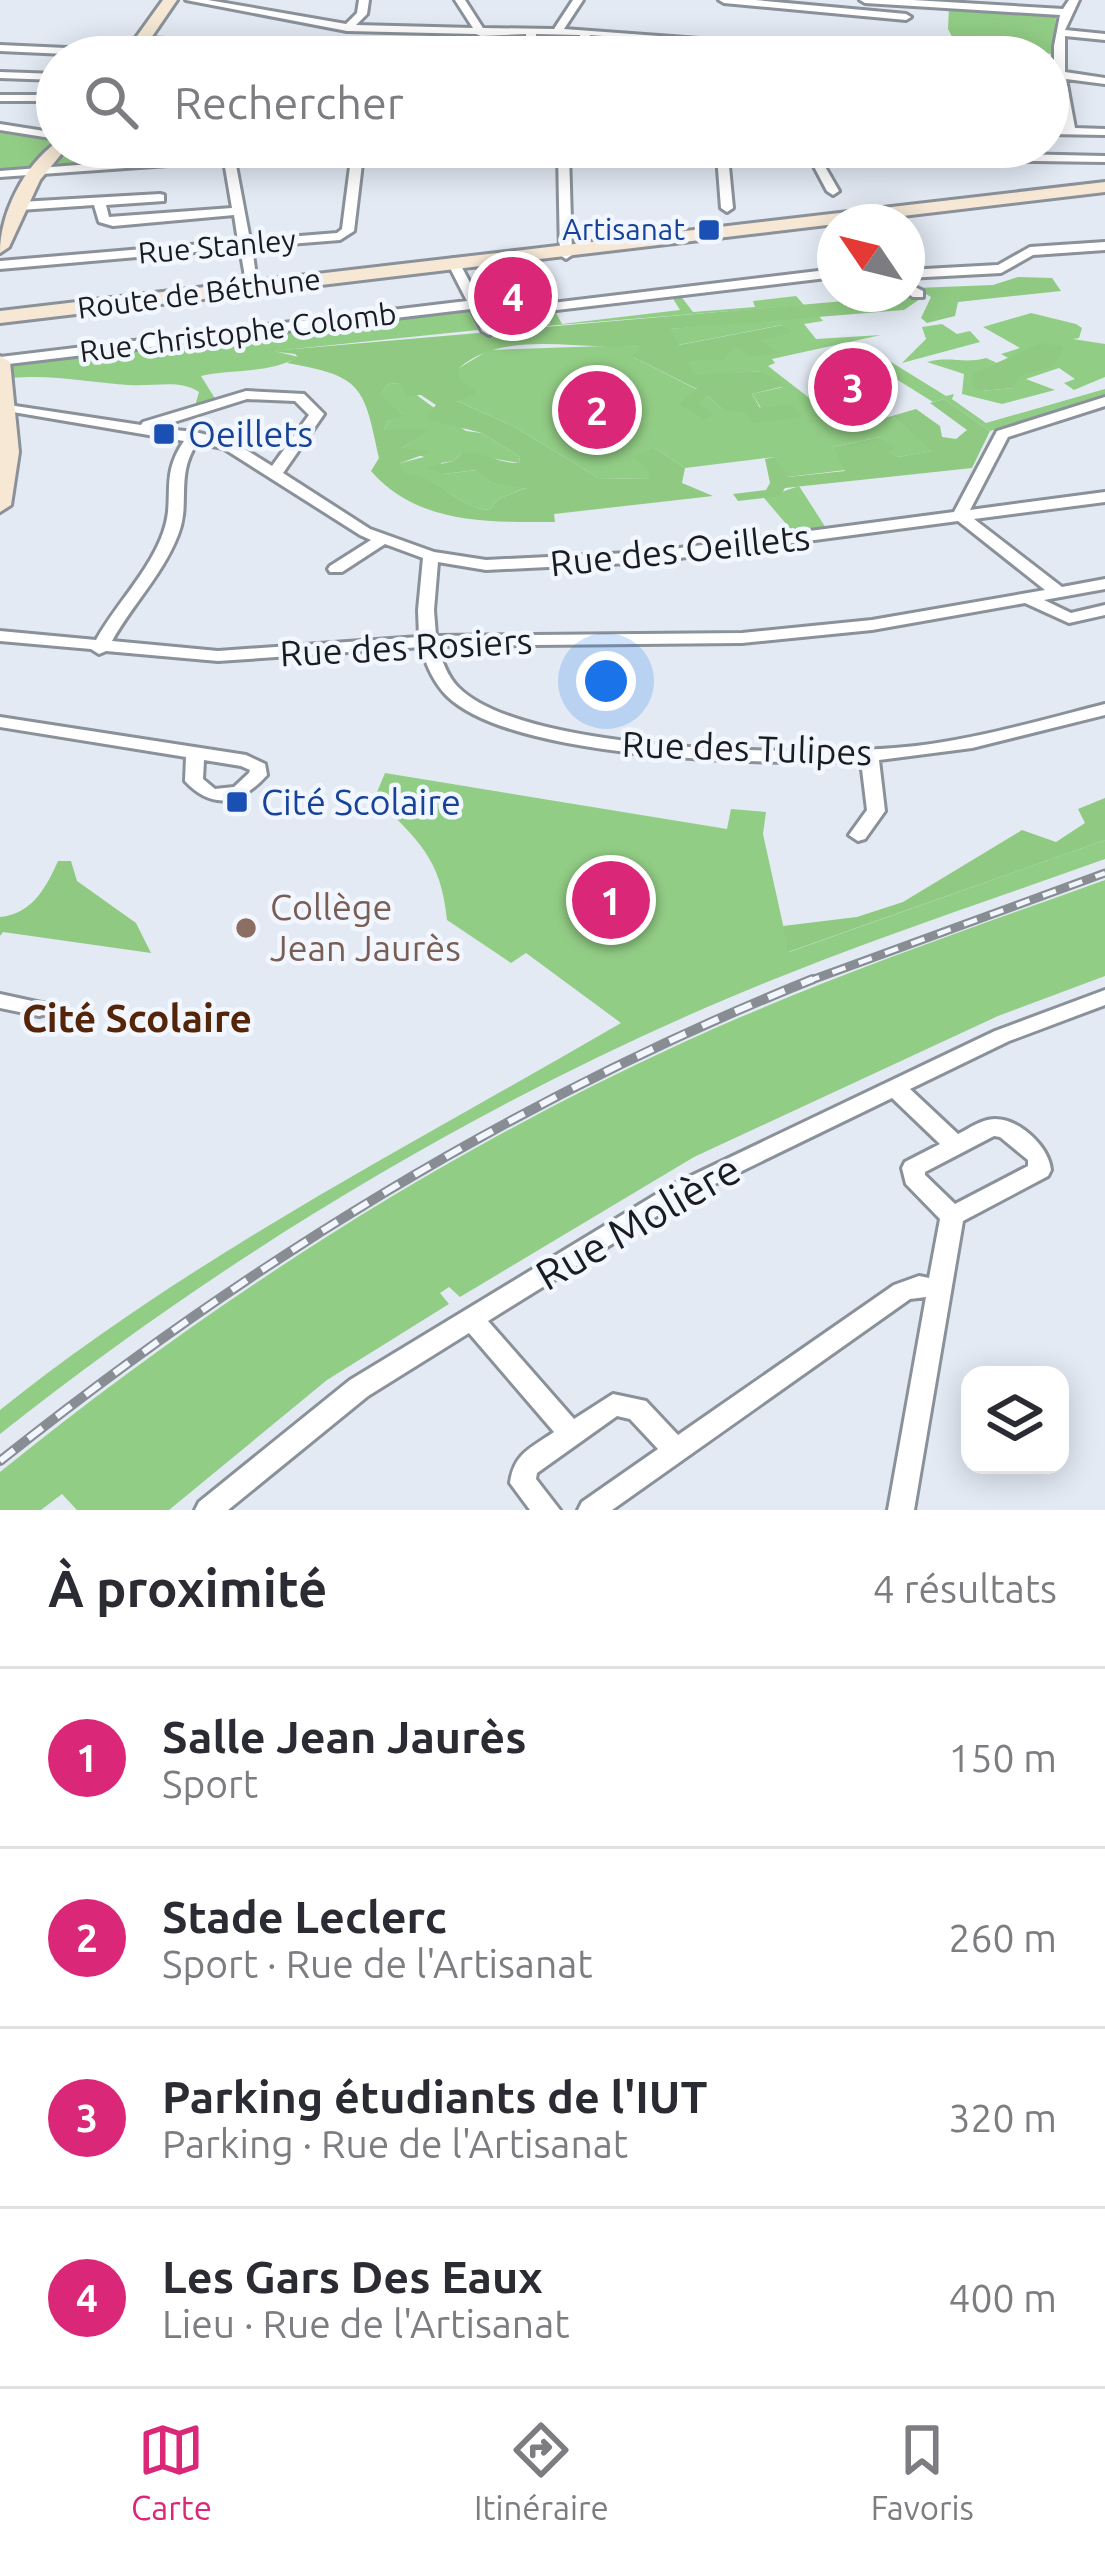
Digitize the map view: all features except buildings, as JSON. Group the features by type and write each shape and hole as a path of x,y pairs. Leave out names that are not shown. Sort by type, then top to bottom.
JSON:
{"main road":[{"path":"145,36 170,0"},
{"path":"0,247 41,168"},
{"name":"Route de Béthune","path":"925,210 1105,189"},
{"name":"Route de Béthune","path":"0,317 817,223"},
{"path":"0,328 34,313"},
{"path":"0,361 8,452 0,505"}],"street":[{"path":"191,0 347,28 633,36"},
{"path":"268,16 276,0"},
{"path":"347,28 362,14 364,0"},
{"path":"460,0 481,33"},
{"path":"557,32 578,0"},
{"path":"724,0 906,17"},
{"path":"866,0 1064,12"},
{"path":"1061,36 1064,12 1073,0"},
{"path":"899,36 910,2"},
{"path":"585,32 585,36"},
{"path":"1062,33 1105,37"},
{"path":"0,48 36,49"},
{"path":"0,75 36,76"},
{"path":"1069,76 1105,81"},
{"path":"0,98 36,98"},
{"path":"0,127 36,133"},
{"path":"1069,128 1105,132"},
{"path":"1069,158 1105,159"},
{"path":"0,174 89,168"},
{"path":"231,168 253,288"},
{"name":"Rue Stanley","path":"0,266 348,231 356,168"},
{"path":"564,168 566,252"},
{"path":"719,168 727,208"},
{"path":"820,168 833,191"},
{"path":"20,206 160,198"},
{"path":"100,204 103,219 113,222 238,211"},
{"path":"925,273 1001,269 1030,251 1105,246"},
{"path":"454,264 489,331"},
{"name":"Rue Christophe Colomb","path":"0,361 817,275"},
{"name":"Rue des Oeillets","path":"4,394 237,448 381,540 431,556 502,566 649,557 1105,497"},
{"name":"Rue des Oeillets","path":"139,428 246,395 291,394 317,414 275,472"},
{"path":"1058,591 960,515 1002,434 1105,401"},
{"path":"99,649 168,541 176,511 172,471 195,436"},
{"path":"336,568 381,540"},
{"path":"429,642 422,630 431,556"},
{"name":"Rue des Rosiers","path":"0,636 99,649 236,656 429,642 776,635 890,622 1105,584"},
{"name":"Rue des Rosiers","path":"1025,597 1069,618 1105,610"},
{"name":"Rue des Tulipes","path":"429,642 440,676 461,701 490,718 534,731 673,749 869,755 981,740 1105,710"},
{"path":"0,722 195,754"},
{"path":"858,835 877,811 869,755"},
{"name":"Rue Molière","path":"208,1510 359,1388 678,1192 1002,1036 1105,997"},
{"path":"0,1001 39,1010"},
{"path":"895,1088 953,1143"},
{"path":"991,1127 1006,1129 1039,1157 1040,1170 952,1216 914,1178 913,1168 991,1127"},
{"path":"901,1510 952,1216"},
{"path":"591,1510 902,1292 919,1286 940,1288"},
{"path":"473,1320 571,1434"},
{"path":"547,1510 524,1483 528,1461 613,1405 625,1403 676,1450"}],"green space":[{"path":"949,6 1056,15 1055,36 952,36"},
{"path":"0,130 36,135 32,169 0,172"},
{"path":"1018,277 1052,278 1061,291 958,302 955,316 927,323 921,318 931,297 925,288 993,285"},
{"path":"680,295 693,312 755,307 753,301 796,296 804,305 496,330 550,324 546,314 556,313 562,324 680,310 672,297"},
{"path":"817,303 817,312 879,312 670,329 679,345 783,325 794,331 762,341 781,353 751,356 735,346 724,359 687,361 695,375 763,371 785,386 752,394 760,408 793,405 802,417 753,423 746,412 723,410 708,396 698,404 713,414 705,419 678,404 697,389 631,356 642,350 636,345 521,345 478,356 459,368 459,380 477,393 457,401 515,427 598,478 648,479 650,471 633,457 655,448 685,468 682,483 713,496 554,514 555,522 456,517 410,502 371,471 379,458 369,415 356,389 331,373 287,363 298,357 271,351","holes":["400,383 407,396 421,395 436,405 426,416 431,420 482,433 520,457 519,463 511,463 462,453 454,461 427,467 443,474 476,470 491,483 526,488 498,499 490,510 468,504 428,479 406,474 400,463 431,452 402,448 430,430 384,430 388,421 404,415 380,395 388,384"]},
{"path":"468,309 478,330 274,351 299,357 263,369 201,376 216,400 195,406 199,392 183,386 11,378 8,364"},
{"path":"1031,313 1076,324 1082,328 1079,338 1073,339 1105,344 1105,377 1074,390 1064,383 1075,379 1059,368 1026,379 1055,390 1002,404 962,394 964,374 927,362 986,358 997,363 972,374 981,391 1014,388 1012,360 1001,354 1020,348 983,327"},
{"path":"818,315 823,321 804,324 816,339 881,335 772,359 775,363 768,366 848,428 892,416 933,451 898,457 887,452 895,447 881,437 833,447 846,470 787,477 775,457 685,468 655,448 649,479 598,478 515,427 455,400 459,368 489,350 636,345 643,350 633,357 698,390 697,404 708,396 723,410 761,407 752,394 783,387 763,371 695,376 686,360 735,346 779,352 761,341 792,330 782,325 678,345 669,329"},
{"path":"942,324 957,334 970,331 980,342 902,363 926,339 922,327"},
{"path":"1042,343 1064,347 1054,366 1019,376 1014,388 981,391 974,386 971,374"},
{"path":"891,362 946,396 954,394 952,399 986,423 1105,389 1105,398 990,431 944,399 933,402 877,367"},
{"path":"400,383 466,431 482,433 520,457 519,463 462,453 454,461 441,463 443,474 477,470 491,483 528,487 498,499 490,510 468,504 428,480 406,475 400,463 424,457 402,448 429,430 384,430 388,421 403,414 379,396 388,384"},
{"path":"944,399 990,431 972,468 785,488 780,496 738,501 733,494 766,490 770,483 765,459 775,457 788,477 845,471 833,447 881,437 896,447 888,452 898,457 932,451 892,416 916,409 940,426 942,437 956,439 967,430 930,403"},
{"path":"799,486 826,528 794,533 764,498"},
{"path":"385,773 727,829 731,809 766,812 763,834 789,952 1105,840 1105,859 754,987 519,1097 252,1253 0,1434 0,1410 148,1302 303,1205 621,1023 526,953 511,963 447,920 433,865 415,838 375,797"},
{"path":"1105,798 1105,840 788,952 783,926 857,917 903,902 1022,830 1056,842 1085,823 1078,809"},
{"path":"58,861 71,861 77,881 136,923 151,953 3,932 0,936 0,917 29,905"},
{"path":"1105,880 1105,976 998,1016 694,1157 460,1297 449,1287 440,1293 449,1304 327,1380 169,1510 77,1510 62,1494 41,1510 0,1510 0,1472 160,1349 414,1183 591,1087 734,1020"}],"railway":[{"path":"806,982 1105,873"},
{"path":"0,1461 190,1319 389,1190 596,1076 813,979"}],"place":[{"name":"Artisanat","path":"709,230"},
{"name":"Les Gars Des Eaux","path":"513,296"},
{"name":"Parking étudiants de l'IUT","path":"853,387"},
{"name":"Stade Leclerc","path":"597,410"},
{"name":"Oeillets","path":"164,434"},
{"name":"Cité Scolaire","path":"237,802"},
{"name":"Salle Jean Jaurès","path":"611,900"},
{"name":"Collège Jean Jaurès","path":"246,928"}],"district":[{"name":"Cité Scolaire","path":"137,1018"}]}
